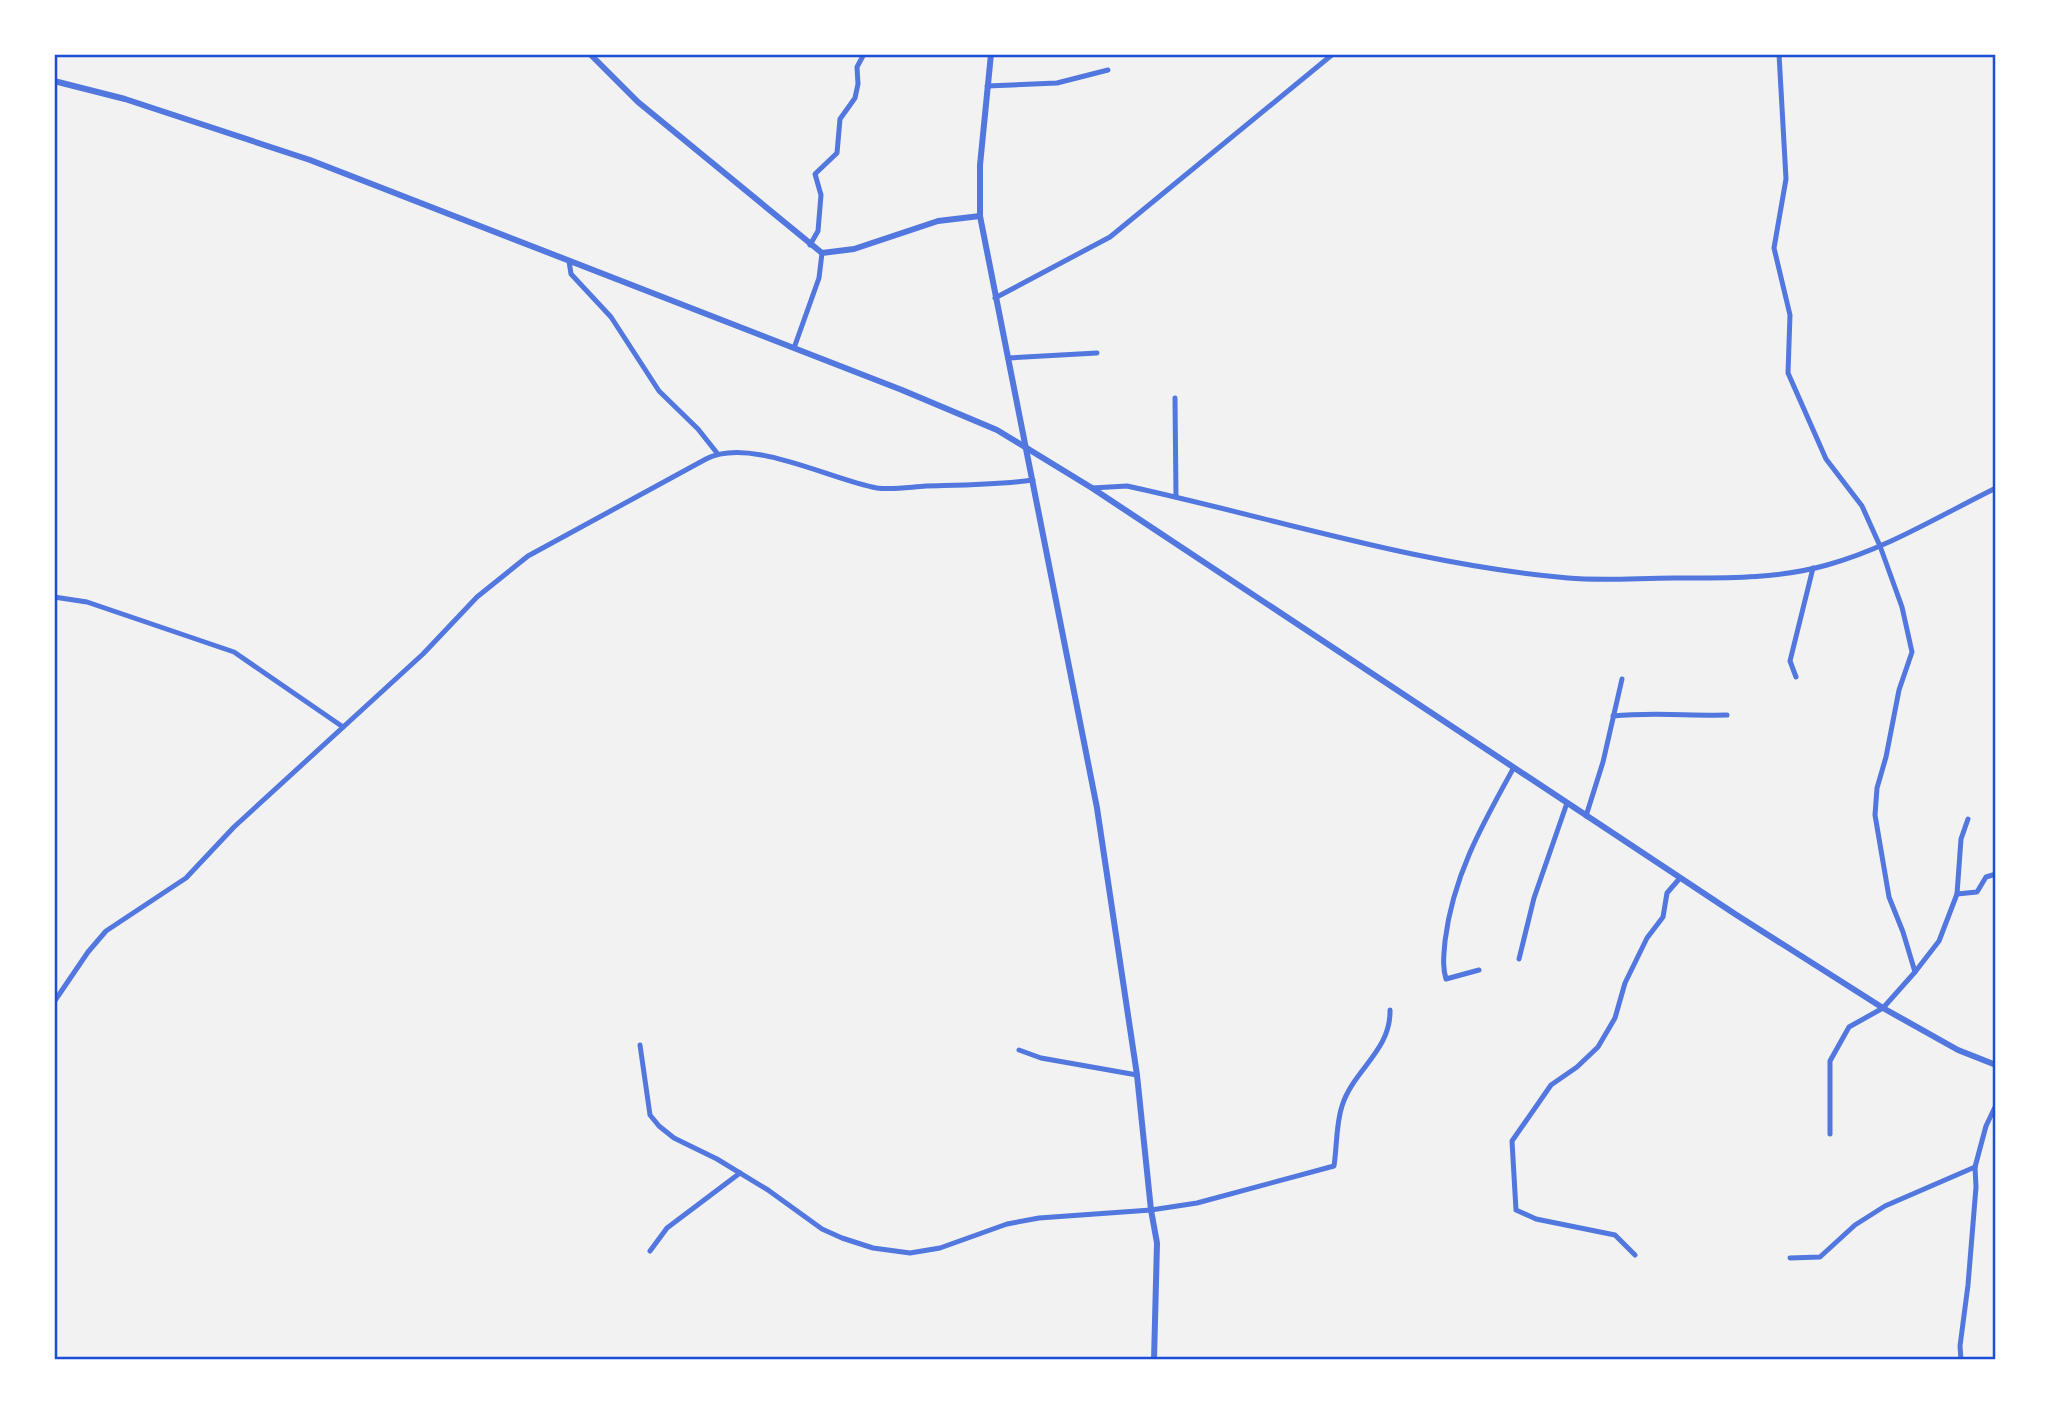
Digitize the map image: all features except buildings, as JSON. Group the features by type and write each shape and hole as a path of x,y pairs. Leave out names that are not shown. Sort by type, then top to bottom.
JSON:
{"street":[{"path":"590,54 638,102 822,253 854,249 938,222 980,216"},
{"path":"810,245 818,231 821,195 815,174 837,153 840,119 855,98 857,68 863,54"},
{"path":"991,54 980,165 980,216 1097,808 1136,1075 1157,1244 1154,1360"},
{"path":"995,298 1110,237 1333,54"},
{"path":"1779,54 1786,179 1774,248 1790,315 1788,373 1826,459 1862,506 1880,546 1902,607 1912,652 1899,690 1877,788 1875,815 1889,897 1915,972"},
{"path":"987,86 1057,83 1108,70"},
{"path":"54,81 125,99 310,160 997,430 1093,488 1513,769 1883,1008 1958,1051 1996,1065"},
{"path":"794,348 818,278 822,253"},
{"path":"569,261 571,274 611,317 659,391 698,429 717,453"},
{"path":"1008,358 1097,353"},
{"path":"1175,398 1175,497"},
{"path":"54,1002 88,952 106,931 186,878 234,827 423,654 472,602 528,556 717,453 736,452 785,461 878,488 1007,484 1033,480"},
{"path":"1093,488 1127,486 1415,555 1567,578 1619,581 1725,579 1813,568 1880,546 1996,488"},
{"path":"1796,677 1790,661 1813,568"},
{"path":"54,597 87,602 234,652 342,727"},
{"path":"1586,816 1603,762 1622,680"},
{"path":"1613,716 1668,713 1727,715"},
{"path":"1479,970 1446,979 1443,966 1448,913 1466,857 1513,769"},
{"path":"1519,959 1534,898 1567,803"},
{"path":"1830,1134 1830,1061 1850,1027 1883,1008 1940,941 1957,894 1961,839 1968,819"},
{"path":"1957,894 1977,892 1986,877 1996,874"},
{"path":"1635,1255 1615,1235 1536,1219 1516,1210 1512,1141 1551,1084 1577,1067 1598,1046 1615,1018 1625,983 1647,937 1663,917 1667,894 1680,878"},
{"path":"640,1045 650,1115 674,1138 740,1173 832,1234 873,1248 910,1253 940,1248 1007,1224 1197,1203 1334,1166 1342,1105 1391,1025 1390,1010"},
{"path":"1019,1050 1041,1058 1136,1075"},
{"path":"1961,1360 1960,1346 1976,1187 1975,1167 1986,1126 1996,1105"},
{"path":"1790,1258 1820,1257 1855,1225 1885,1206 1975,1167"},
{"path":"650,1251 667,1228 740,1173"}]}
